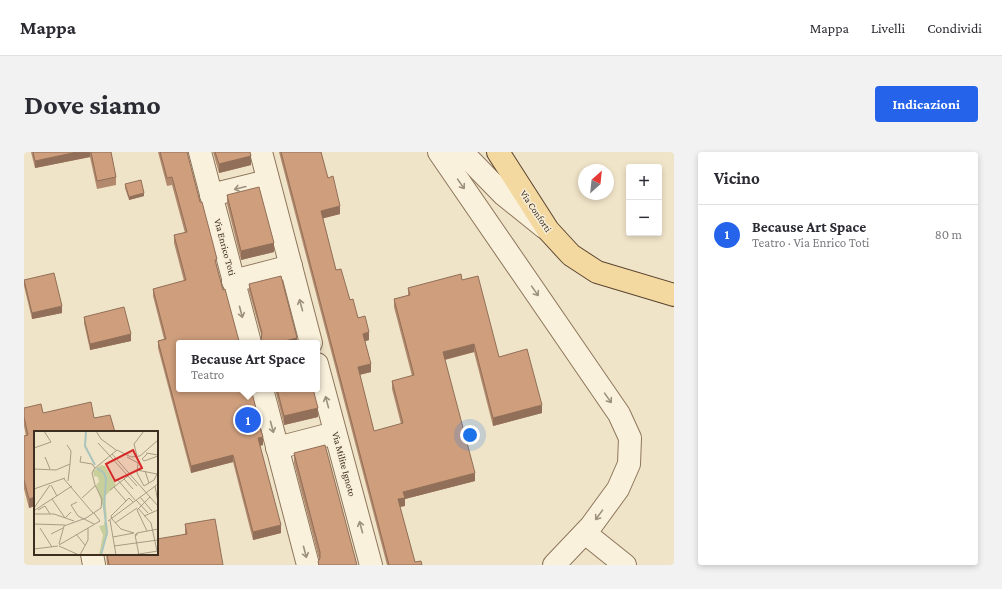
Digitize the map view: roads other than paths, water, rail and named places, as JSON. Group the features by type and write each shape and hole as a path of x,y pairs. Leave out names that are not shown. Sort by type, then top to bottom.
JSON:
{"main road":[{"name":"Via Conforti","path":"498,152 548,230 570,254 597,272 674,295"}],"street":[{"name":"Via Enrico Toti","path":"200,152 249,340"},
{"path":"261,152 310,340"},
{"path":"439,152 619,414 630,438 629,464 618,489 591,526 554,565"},
{"path":"462,152 504,195 548,230"},
{"path":"211,196 268,181"},
{"path":"234,281 291,266"},
{"name":"Via Milite Ignoto","path":"320,376 371,565"},
{"path":"263,392 308,565"},
{"path":"278,448 335,433"},
{"path":"585,532 625,565"},
{"path":"92,555 94,565"}],"place":[{"name":"Because Art Space","path":"248,420"}]}
